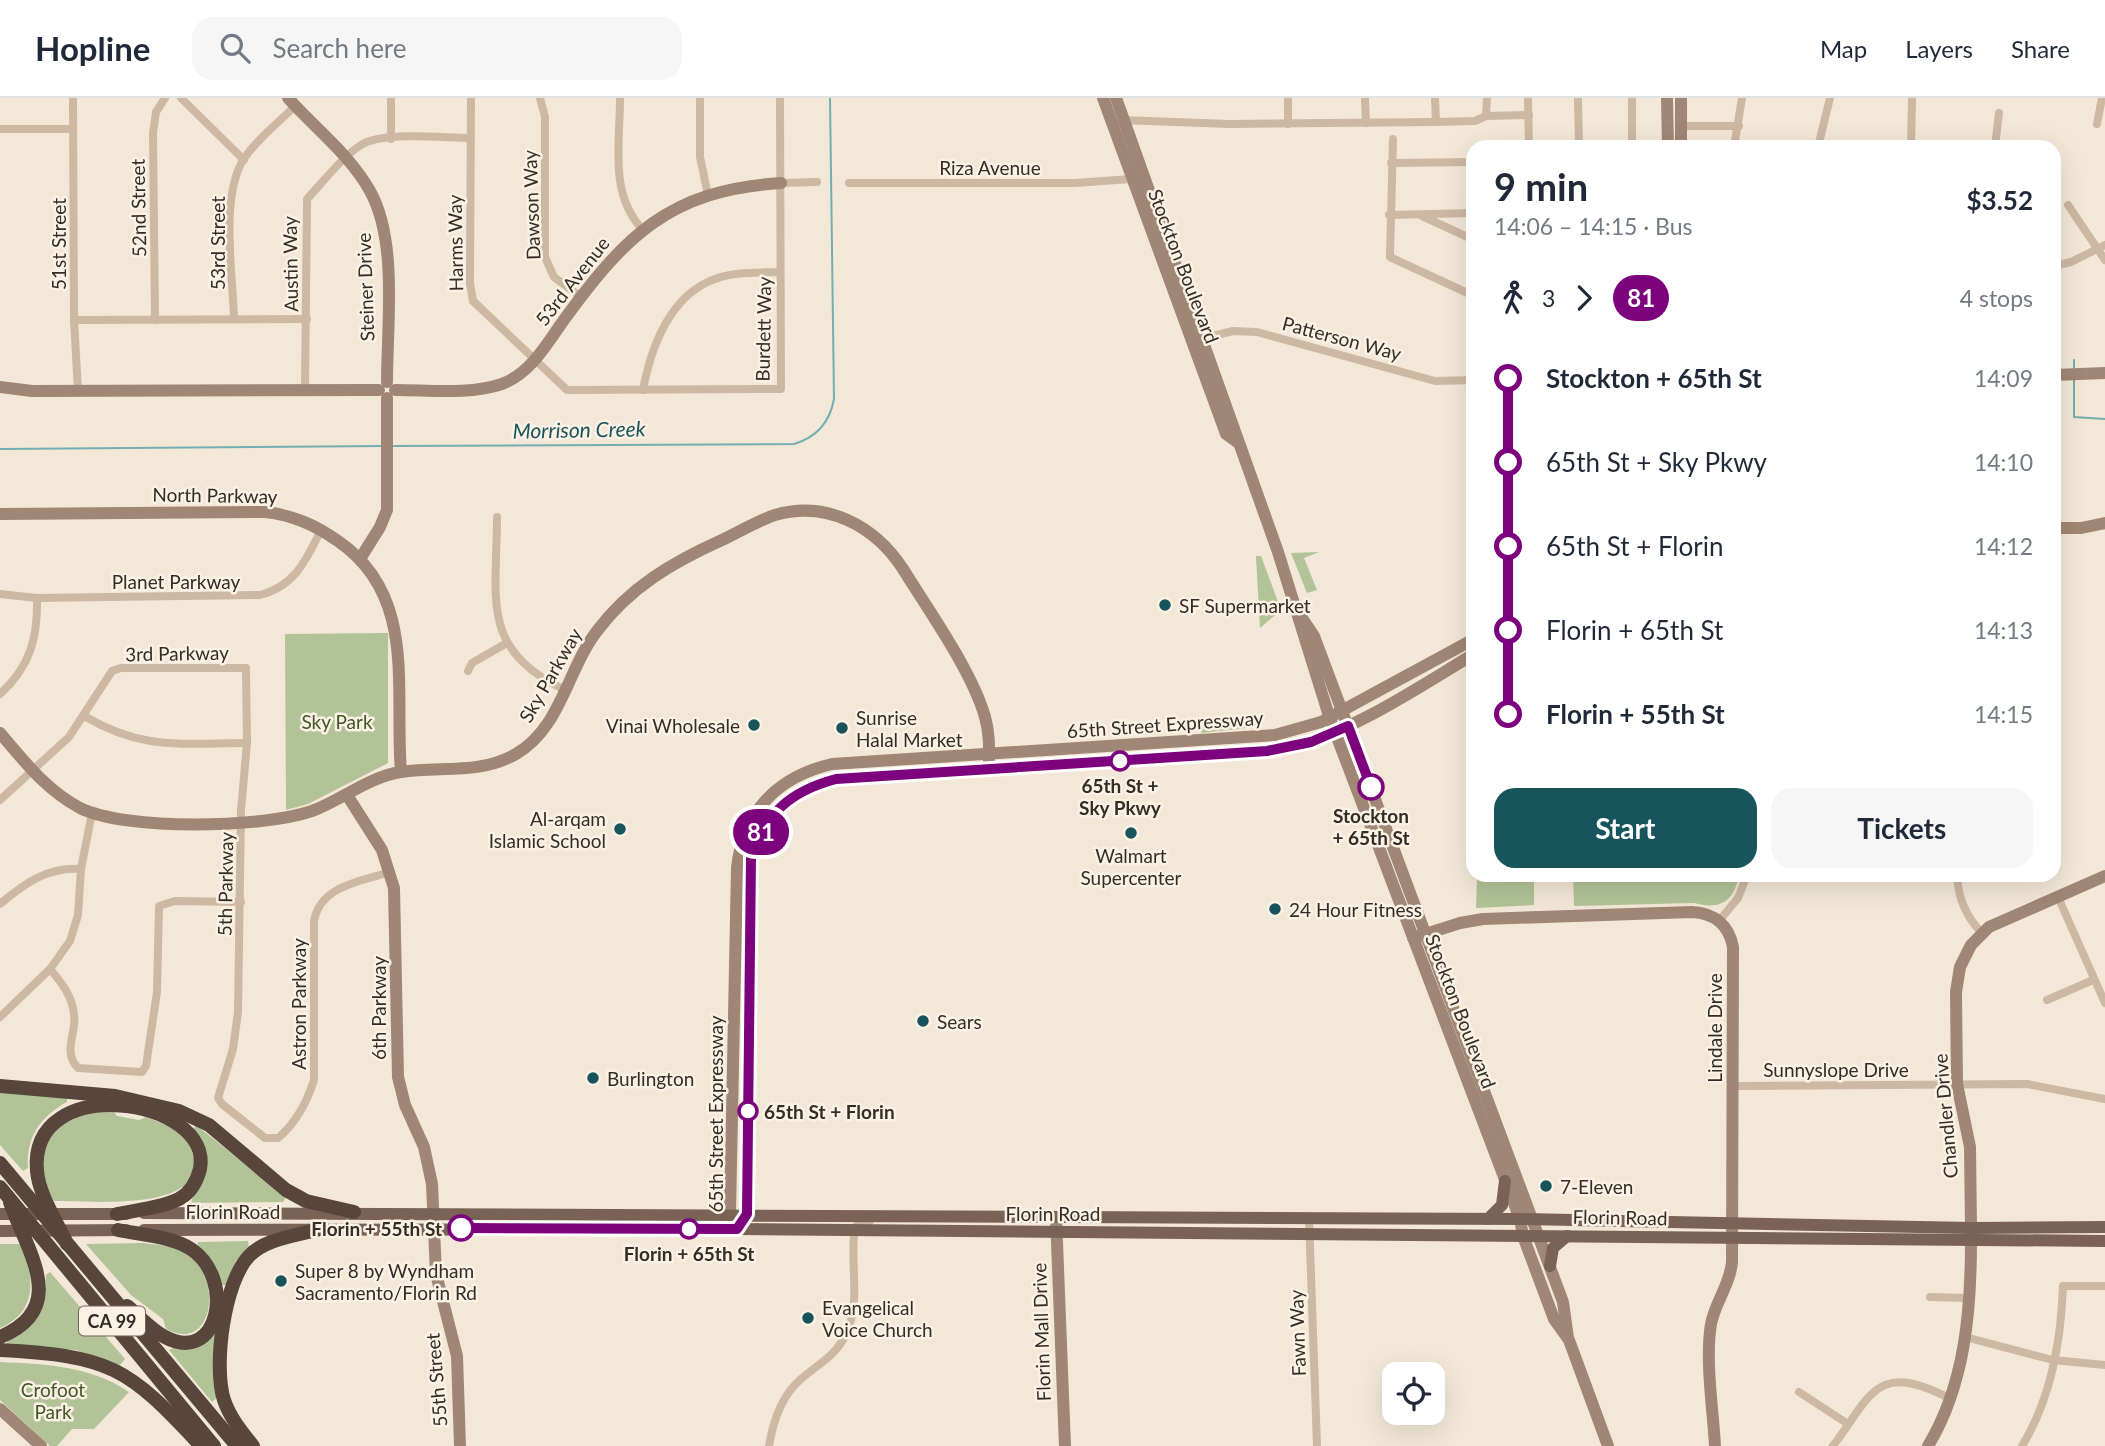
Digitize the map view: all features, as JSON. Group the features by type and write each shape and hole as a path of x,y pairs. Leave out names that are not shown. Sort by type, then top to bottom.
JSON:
{"highway":[{"path":"0,1086 115,1096 179,1111 209,1125 286,1190 306,1201 354,1212"},
{"path":"67,1244 37,1173 37,1156 41,1140 64,1114 79,1107 126,1107 182,1124 193,1134 200,1147 201,1162 191,1189 166,1204 117,1214"},
{"name":"CA 99","path":"0,1163 237,1446"},
{"path":"0,1337 25,1322 34,1308 40,1275 35,1258 19,1230 4,1192"},
{"name":"CA 99","path":"4,1192 214,1446"},
{"path":"97,1281 163,1336 174,1341 191,1341 204,1335 213,1324 218,1311 218,1293 205,1262 192,1249 177,1242 118,1230"},
{"path":"253,1446 234,1422 219,1380 219,1358 232,1287 239,1269 250,1254 266,1244 319,1230"},
{"path":"0,1350 60,1354 115,1369 158,1399 201,1446"}],"main road":[{"path":"1488,1219 1502,1205 1505,1181"},
{"name":"Florin Road","path":"0,1214 434,1212 1526,1219 1733,1224 2105,1241"},
{"path":"1971,1235 1989,1228 2105,1227"},
{"name":"Florin Road","path":"0,1231 737,1229 1952,1241 1971,1235"},
{"path":"1550,1266 1553,1248 1567,1236"}],"street":[{"name":"51st Street","path":"73,98 74,320 78,391"},
{"name":"52nd Street","path":"155,320 153,133 156,112 165,98"},
{"path":"181,98 244,160"},
{"path":"391,98 391,139"},
{"name":"Harms Way","path":"471,98 471,298 536,359"},
{"name":"Dawson Way","path":"540,98 545,117 545,257 554,278 581,296"},
{"path":"620,98 620,192 628,213 642,229"},
{"path":"700,98 700,157 708,195"},
{"name":"Burdett Way","path":"536,359 559,385 567,390 781,389 780,98"},
{"name":"Stockton Boulevard","path":"1103,98 1118,120"},
{"name":"Stockton Boulevard","path":"1115,98 1118,120 1172,288 1226,434 1237,442"},
{"path":"1288,98 1288,124"},
{"path":"1365,98 1366,123"},
{"path":"1436,98 1436,122"},
{"path":"1486,116 1487,98"},
{"path":"1528,98 1529,140"},
{"path":"1578,98 1579,140"},
{"path":"1632,98 1632,140"},
{"path":"1667,98 1668,140"},
{"path":"1681,98 1681,140"},
{"path":"1736,140 1742,98"},
{"path":"1820,140 1830,98"},
{"path":"1911,140 1912,98"},
{"path":"2097,124 2102,98"},
{"name":"53rd Street","path":"234,320 231,203 234,180 244,160 292,102"},
{"name":"Steiner Drive","path":"292,102 347,159 371,192 385,236 387,510 360,559"},
{"path":"1996,140 1999,113"},
{"path":"1118,120 1288,124 1475,121 1486,116 1529,115"},
{"path":"1681,126 1739,125"},
{"path":"0,129 73,129"},
{"name":"Austin Way","path":"305,388 307,199 367,142 469,138"},
{"path":"1393,139 1390,257 1466,292"},
{"path":"1391,163 1466,162"},
{"name":"Stockton Boulevard","path":"1136,177 1236,430 1237,442 1298,612 1303,640 1329,716 1342,729"},
{"name":"Riza Avenue","path":"849,183 1075,183 1136,177"},
{"path":"781,183 817,182"},
{"name":"53rd Avenue","path":"0,387 78,391 487,387 510,380 536,359 605,266 642,229 682,205 708,195 742,186 781,183"},
{"path":"2068,205 2102,247 2105,260"},
{"path":"1418,214 1466,236"},
{"path":"1389,215 1466,214"},
{"path":"2061,263 2102,247"},
{"path":"643,390 657,336 696,289 714,279 742,273 780,272"},
{"path":"1172,288 1181,293 1195,333 1201,340"},
{"path":"74,320 307,319"},
{"name":"Patterson Way","path":"1201,340 1233,331 1257,332 1435,381 1466,380"},
{"path":"2061,374 2105,373"},
{"name":"North Parkway","path":"0,514 265,512 301,519 321,530 360,559 385,594 398,636 401,772"},
{"name":"Sky Parkway","path":"0,733 53,792 92,813 140,821 241,823 296,816 401,772 468,770 515,755 540,734 552,718 577,661 601,625 661,570 768,518 790,512 826,513 870,532 898,561 974,689 986,721 989,769"},
{"path":"497,517 498,620 505,644 528,670 565,691"},
{"path":"2061,528 2104,527"},
{"name":"Planet Parkway","path":"0,594 37,598 260,595 280,588 297,574 321,530"},
{"path":"0,694 20,673 32,651 37,626 37,598"},
{"name":"Stockton Boulevard","path":"1298,612 1314,636 1342,711 1342,729 1526,1219 1523,1236 1554,1319 1569,1340"},
{"name":"65th Street Expressway","path":"737,1229 730,1214 735,945 740,845 755,812 780,785 807,771 832,764 1166,745 1229,740 1298,730 1342,711 1466,643"},
{"path":"468,671 472,663 505,644"},
{"path":"1424,684 1436,669 1466,651"},
{"name":"65th Street Expressway","path":"737,1229 747,1214 751,858 757,838 776,809 811,786 836,779 1280,750 1311,742 1342,729 1466,659"},
{"name":"3rd Parkway","path":"0,800 69,737 105,678 121,668 246,668"},
{"name":"5th Parkway","path":"218,1098 233,1049 238,1012 241,823 247,743 246,668"},
{"path":"84,716 117,734 139,741 247,743"},
{"path":"1176,757 1176,750 1181,748 1214,746 1229,740"},
{"path":"1116,761 1130,753 1163,750 1166,745"},
{"name":"6th Parkway","path":"347,795 382,850 390,872 397,928 398,1077 405,1104 424,1147 434,1228"},
{"path":"0,1017 50,970 66,948 76,923 81,869 92,813"},
{"path":"0,904 38,876 59,869 81,869"},
{"name":"Astron Parkway","path":"218,1098 265,1138 278,1138 295,1119 306,1103 314,1080 314,921 318,906 334,891 390,872"},
{"name":"Chandler Drive","path":"1928,1446 1957,1378 1969,1298 1970,1147 1957,1084 1958,975 1967,952 1982,933 2004,919 2105,876"},
{"path":"1419,936 1483,919 1692,912 1707,914 1719,921 1738,898 1744,882"},
{"path":"1957,882 1961,902 1972,923 1982,933"},
{"path":"2058,897 2105,1003"},
{"path":"50,970 62,983 72,1003 75,1018 69,1047 73,1064 78,1068 142,1072 146,1066 157,992 159,906 175,901 241,902"},
{"name":"Lindale Drive","path":"1715,1446 1710,1333 1715,1311 1730,1277 1733,1239 1733,947 1728,932 1719,921"},
{"name":"Stockton Boulevard","path":"1419,936 1505,1181 1538,1235 1550,1266 1565,1307 1569,1340 1608,1446"},
{"path":"735,945 749,968"},
{"path":"735,967 749,988"},
{"path":"2048,1000 2093,980"},
{"path":"733,1029 740,1043 740,1069 748,1081"},
{"path":"732,1074 738,1079 740,1109 748,1122"},
{"name":"Sunnyslope Drive","path":"1734,1086 2036,1085 2105,1099"},
{"path":"769,1446 775,1418 785,1397 800,1379 834,1353 848,1329 853,1302 854,1231 861,1222 913,1222 920,1216"},
{"name":"Florin Mall Drive","path":"1056,1217 1065,1446"},
{"name":"Fawn Way","path":"1309,1218 1317,1446"},
{"name":"55th Street","path":"434,1228 436,1274 457,1356 460,1446"},
{"path":"2022,1446 2042,1409 2060,1329 2063,1286 2105,1286"},
{"path":"1930,1297 1969,1298"},
{"path":"1965,1337 2053,1360 2105,1365"},
{"path":"1833,1446 1867,1396 1886,1384 1917,1384 1949,1398"},
{"path":"1799,1392 1849,1424"},
{"path":"0,1409 41,1446"}],"green space":[{"path":"1319,552 1304,558 1317,590 1307,593 1291,553"},
{"path":"1256,556 1261,556 1281,610 1260,628"},
{"name":"Sky Park","path":"388,633 388,763 308,804 286,810 285,634"},
{"path":"1249,722 1255,727 1201,733 1201,724 1218,723 1219,728 1222,724"},
{"path":"1477,882 1534,882 1534,905 1476,908"},
{"path":"1573,882 1737,882 1729,898 1718,904 1574,906"},
{"path":"0,1092 67,1098 67,1102 42,1121 32,1137 28,1168 23,1171 0,1145"},
{"path":"113,1111 117,1116 139,1120 146,1117 181,1131 194,1158 191,1177 177,1190 155,1198 100,1202 54,1201 48,1189 43,1164 47,1140 53,1129 75,1114"},
{"path":"196,1125 286,1197 283,1202 191,1203 194,1193 193,1130"},
{"path":"248,1241 249,1248 236,1261 226,1285 222,1285 197,1248 198,1242"},
{"path":"144,1243 182,1251 196,1261 205,1276 209,1308 204,1321 195,1331 183,1334 166,1329 163,1319 131,1295 86,1244"},
{"path":"0,1244 20,1244 29,1268 30,1292 21,1313 0,1328"},
{"path":"50,1272 125,1359 120,1365 76,1350 7,1345 7,1340 45,1296 46,1275"},
{"path":"212,1331 218,1335 218,1397 212,1402 169,1350"},
{"name":"Crofoot Park","path":"0,1362 68,1368 99,1377 129,1392 94,1429 72,1429 57,1446 50,1446 0,1400"}],"waterway":[{"name":"Morrison Creek","path":"391,446 794,444 810,437 826,421 834,399 830,98"},
{"path":"2074,360 2074,370"},
{"path":"2074,379 2074,417 2105,419"},
{"name":"Morrison Creek","path":"0,449 382,446"}],"bus line":[{"name":"81","path":"461,1228 737,1229 747,1214 751,858 757,838 776,809 811,786 836,779 1267,751 1311,742 1348,726 1371,787"}],"place":[{"name":"SF Supermarket","path":"1165,605"},
{"name":"Vinai Wholesale","path":"754,725"},
{"name":"Sunrise Halal Market","path":"842,728"},
{"name":"65th St + Sky Pkwy","path":"1120,761"},
{"name":"Stockton + 65th St","path":"1371,787"},
{"name":"Al-arqam Islamic School","path":"620,829"},
{"name":"Walmart Supercenter","path":"1131,833"},
{"name":"24 Hour Fitness","path":"1275,909"},
{"name":"Sears","path":"923,1021"},
{"name":"Burlington","path":"593,1078"},
{"name":"65th St + Florin","path":"748,1111"},
{"name":"7-Eleven","path":"1546,1186"},
{"name":"Florin + 55th St","path":"461,1228"},
{"name":"Florin + 65th St","path":"689,1229"},
{"name":"Super 8 by Wyndham Sacramento/Florin Rd","path":"281,1281"},
{"name":"Evangelical Voice Church","path":"808,1318"}]}
